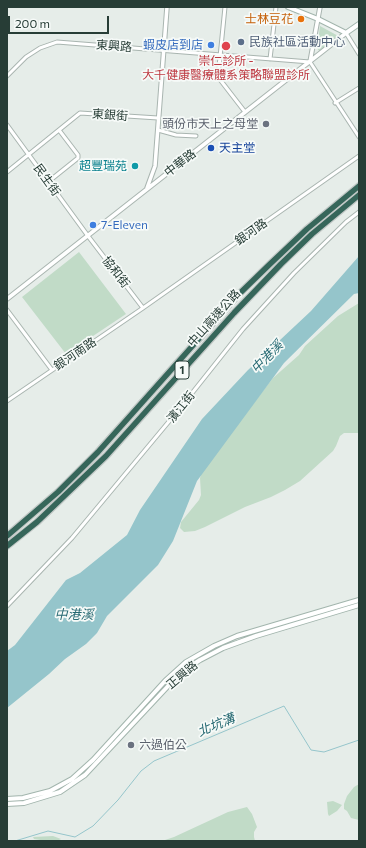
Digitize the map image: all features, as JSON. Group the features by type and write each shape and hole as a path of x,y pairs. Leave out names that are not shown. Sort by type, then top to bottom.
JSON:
{"highway":[{"name":"中山高速公路","path":"7,536 58,492 98,452 236,298 264,269 307,229 359,186"},
{"name":"中山高速公路","path":"7,546 37,522 106,456 243,303 281,264 312,234 359,195"}],"main road":[{"path":"288,7 318,19 346,33 359,24"},
{"name":"正興路","path":"7,799 23,798 50,791 72,779 93,760 160,686 186,662 214,646 238,636 359,600"},
{"name":"正興路","path":"7,804 24,803 60,792 85,775 183,671 200,660 223,648 256,636 359,605"}],"street":[{"path":"146,190 152,178 155,166 167,7"},
{"path":"225,7 218,77 245,112"},
{"path":"270,59 276,7"},
{"path":"320,7 310,62 335,103 359,137"},
{"path":"346,33 359,54"},
{"name":"中華路","path":"7,299 346,33"},
{"name":"東興路","path":"7,76 26,57 40,48 58,42 310,62"},
{"path":"335,103 359,88"},
{"name":"東銀街","path":"7,172 80,113 158,118"},
{"name":"民生街","path":"7,125 88,236"},
{"path":"48,182 78,158 78,155 59,130"},
{"path":"158,130 176,135 196,136"},
{"name":"銀河路","path":"143,308 359,156"},
{"name":"濱江街","path":"7,606 72,538 181,407 242,329 294,273 346,222 359,212"},
{"name":"協和街","path":"88,236 143,308"},
{"name":"銀河南路","path":"7,401 143,308"},
{"path":"7,310 52,370"}],"green space":[{"path":"320,26 340,37 320,52 317,48"},
{"path":"79,252 126,314 66,354 22,297"},
{"path":"359,303 359,433 344,433 340,436 333,451 300,481 285,490 245,507 205,527 195,531 184,532 180,528 181,522 199,500 201,495 200,478 203,468 273,378 299,355 305,346 338,316"},
{"path":"359,784 359,820 351,818 344,809 344,804 347,796 354,787"},
{"path":"333,801 342,805 337,811 329,816 327,802"},
{"path":"247,807 252,814 257,827 254,832 255,841 162,841 228,812"},
{"path":"53,836 61,839 57,841 46,841 34,839 33,837"}],"water":[{"name":"中港溪","path":"359,256 359,293 354,294 284,363 197,481 173,541 158,565 107,616 97,633 86,644 65,659 7,708 7,651 15,645 66,580 80,573 127,535 140,510 202,419 248,370 311,311"}],"waterway":[{"name":"北坑溝","path":"15,841 48,831 75,837 93,826 118,800 141,771 154,761 284,706 311,750 324,752 359,740"}],"place":[{"name":"士林豆花","path":"301,19"},
{"name":"民族社區活動中心","path":"241,42"},
{"name":"蝦皮店到店","path":"211,45"},
{"name":"崇仁診所 - 大千健康醫療體系策略聯盟診所","path":"226,46"},
{"name":"頭份市天上之母堂","path":"266,124"},
{"name":"天主堂","path":"211,148"},
{"name":"超豐瑞苑","path":"135,166"},
{"name":"7-Eleven","path":"93,225"},
{"name":"六過伯公","path":"131,745"}]}
